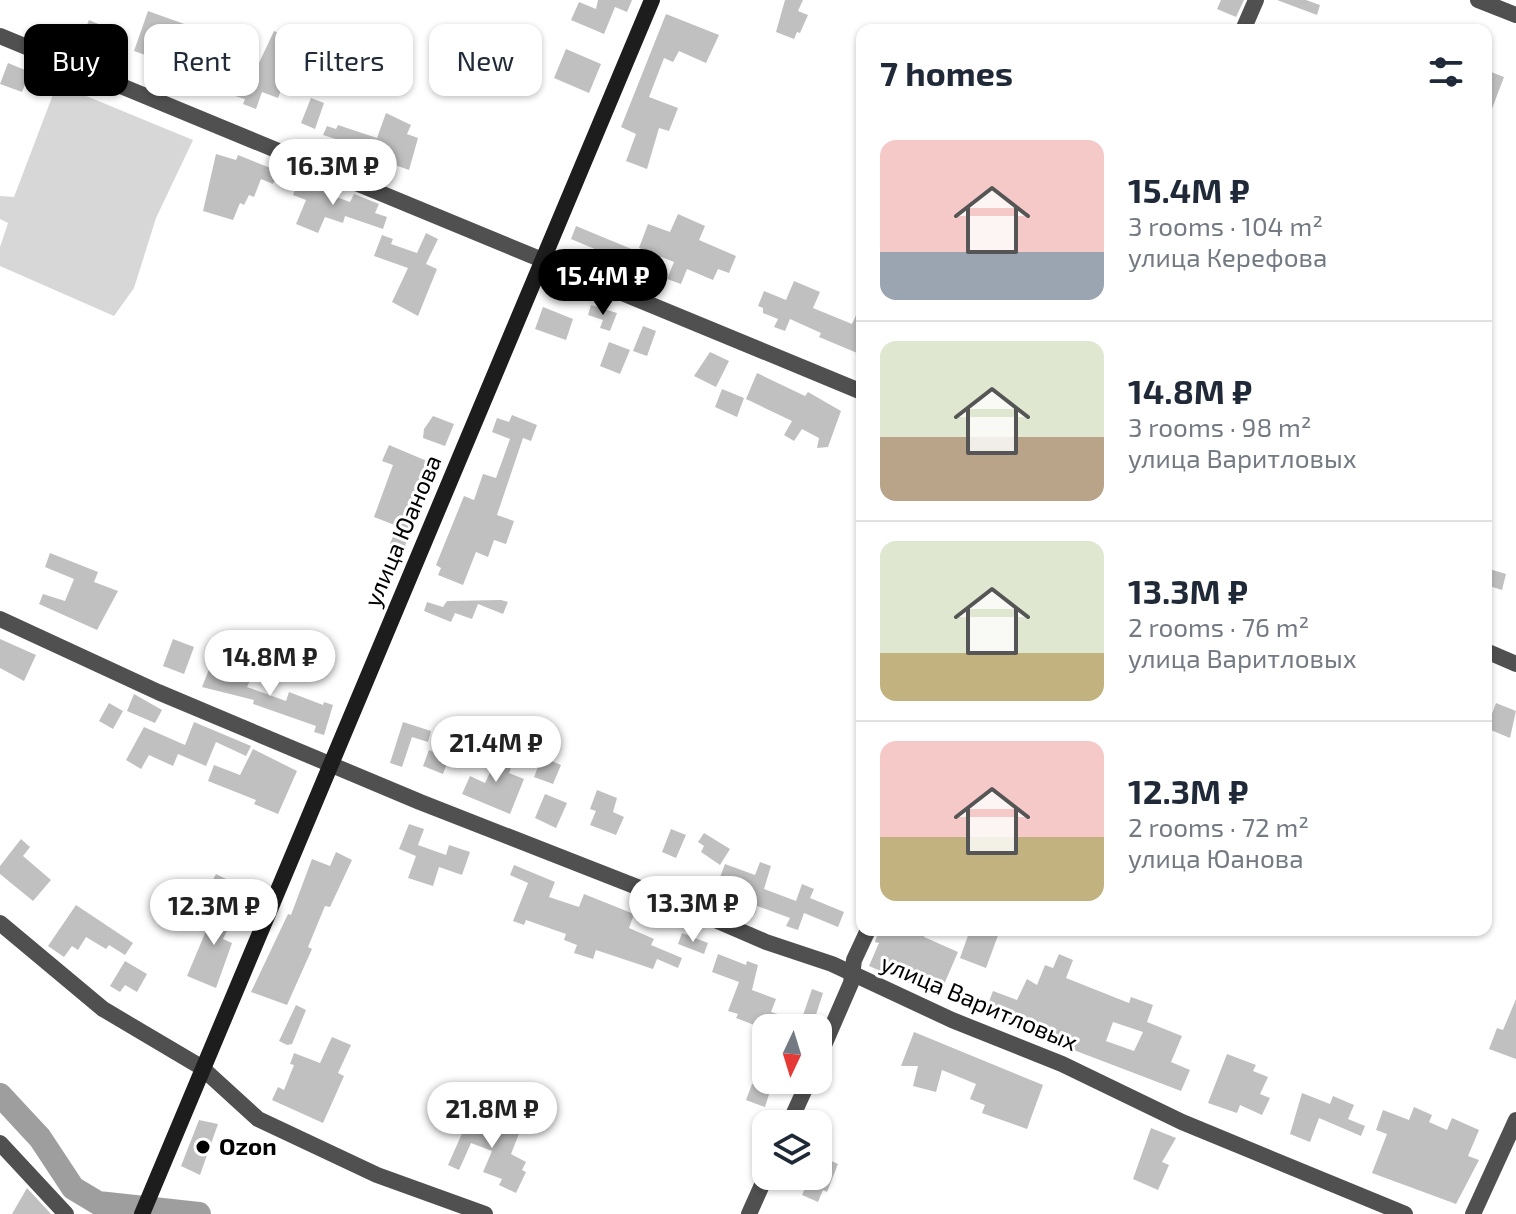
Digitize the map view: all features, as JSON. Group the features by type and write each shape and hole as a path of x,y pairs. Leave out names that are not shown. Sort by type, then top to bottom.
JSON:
{"street":[{"name":"улица Юанова","path":"142,1214 201,1067 652,0"},
{"path":"1246,24 1256,0"},
{"path":"1478,0 1516,15"},
{"path":"0,36 373,188 543,263 856,390"},
{"name":"улица Варитловых","path":"0,619 71,654 330,764 853,974 952,1020 1062,1064 1182,1122 1405,1214"},
{"path":"1492,654 1516,664"},
{"path":"0,923 103,1009 201,1067 249,1112 285,1133 404,1186 485,1214"},
{"path":"832,1025 865,936"},
{"path":"1473,1214 1516,1120"},
{"path":"0,1143 66,1214"},
{"path":"749,1214 760,1190"}],"shaded area":[{"path":"52,96 86,96 193,140 156,218 134,288 114,316 0,266 0,247 8,223 0,219 0,196 14,197"}],"building":[{"path":"598,0 632,0 627,12 615,7 604,34 571,20 579,2 596,9"},
{"path":"785,0 803,0 798,11 808,15 794,39 776,32"},
{"path":"1221,0 1244,0 1236,17 1217,9"},
{"path":"1277,0 1306,0 1320,5 1317,15"},
{"path":"148,11 184,24 144,24 144,55 134,51"},
{"path":"666,14 719,35 706,63 679,51 673,62 664,58 649,97 678,108 669,131 659,128 647,169 626,161 636,134 621,127"},
{"path":"275,31 275,96 279,96 278,98 262,92 256,109 243,104 245,99 235,96 259,96 259,63"},
{"path":"566,49 601,64 589,93 554,78"},
{"path":"8,63 24,70 22,92 0,84"},
{"path":"1492,72 1504,77 1492,109"},
{"path":"311,98 324,103 315,129 301,123"},
{"path":"386,113 411,125 407,134 418,138 409,170 378,159 380,153 323,135 327,126 336,129 338,125 377,138"},
{"path":"216,154 236,160 238,155 278,171 273,184 261,179 254,197 249,195 244,205 240,203 233,220 203,211"},
{"path":"307,175 332,185 328,194 350,202 354,194 379,204 375,213 387,217 383,229 345,216 343,223 325,217 318,233 296,224 306,200 293,195 298,182 303,184"},
{"path":"678,214 705,226 699,240 736,256 729,273 718,269 713,280 687,269 681,284 667,279 674,262 639,248 648,224 670,232"},
{"path":"576,226 646,255 640,268 571,239"},
{"path":"426,233 438,239 426,264 437,269 418,316 392,302 408,268 374,256 382,235 393,239 391,244 417,253"},
{"path":"794,281 820,292 813,308 852,324 856,315 856,352 819,337 821,333 790,319 785,331 774,327 778,319 763,313 763,308 758,306 764,291 786,300"},
{"path":"591,305 617,313 610,331 600,328 603,320 588,315"},
{"path":"543,307 573,319 566,340 535,329"},
{"path":"643,326 656,331 647,356 633,351"},
{"path":"609,342 630,350 620,374 600,366"},
{"path":"710,352 729,361 716,387 694,376"},
{"path":"757,373 805,396 808,392 841,411 828,447 817,448 819,438 802,429 794,441 784,435 792,421 746,399"},
{"path":"722,389 744,398 737,417 715,407"},
{"path":"512,415 537,425 531,441 523,438 497,515 514,521 506,544 494,540 488,557 476,552 463,585 438,575 441,568 436,565 464,496 474,500 483,474 496,478 510,439 492,432 497,418 509,422"},
{"path":"433,416 454,424 445,446 423,438 424,429"},
{"path":"389,445 434,464 404,549 390,544 397,526 374,517 393,465 382,461"},
{"path":"50,553 98,572 94,582 118,591 97,630 39,604 43,594 65,601 74,579 45,567"},
{"path":"1492,570 1506,574 1502,590 1492,587"},
{"path":"447,601 508,602 503,614 478,604 472,619 455,613 451,622 424,611 427,602 443,607"},
{"path":"0,639 36,655 24,681 0,668"},
{"path":"173,639 194,647 184,674 163,666"},
{"path":"245,663 256,668 247,687 286,701 289,692 323,705 324,702 333,705 324,735 314,732 316,726 253,704 254,700 202,687 210,667 239,678"},
{"path":"134,694 162,710 155,723 127,711"},
{"path":"109,703 123,711 113,729 99,721"},
{"path":"1496,703 1516,711 1510,738 1492,730 1492,714"},
{"path":"194,722 251,746 246,756 216,742 206,766 178,754 173,766 149,755 141,769 126,760 144,727 185,745"},
{"path":"403,722 431,731 428,742 412,737 402,767 390,763"},
{"path":"486,748 514,760 509,773 524,779 510,814 462,794 470,776 485,783 494,764 481,758"},
{"path":"253,749 297,771 278,814 254,804 256,800 208,781 214,765 240,775"},
{"path":"429,750 449,758 443,774 423,766"},
{"path":"542,757 561,765 553,784 534,777"},
{"path":"597,790 617,798 613,812 624,817 616,835 590,825 596,811 590,809"},
{"path":"545,794 567,803 556,828 535,818"},
{"path":"409,824 424,829 418,845 446,855 449,845 470,852 462,875 439,867 433,886 408,878 416,856 399,849"},
{"path":"671,829 686,835 676,858 662,852"},
{"path":"704,833 730,849 720,865 701,852 704,846 698,842"},
{"path":"21,839 30,847 23,856 51,880 33,901 0,874 0,866"},
{"path":"336,852 352,860 330,907 325,906 308,947 312,949 287,1005 251,992 288,914 291,915 312,859 330,866"},
{"path":"760,862 771,866 764,889 796,901 802,884 814,889 810,898 844,912 838,927 804,913 798,930 786,926 790,918 757,906 755,914 742,909 746,900 716,888 725,864 755,875"},
{"path":"514,865 555,882 549,897 579,907 584,894 634,914 629,928 654,939 651,945 682,958 678,968 657,959 653,969 596,950 593,959 574,953 577,945 564,940 566,934 526,920 524,925 513,921 528,883 510,875"},
{"path":"216,874 228,880 224,887 229,891 224,900 207,891"},
{"path":"219,900 237,909 223,939 232,943 216,988 187,976"},
{"path":"76,905 133,943 125,955 109,945 106,949 86,937 78,950 72,946 64,957 48,946"},
{"path":"682,933 708,943 704,954 678,944"},
{"path":"877,936 924,936 958,952 939,996 869,966 879,943 875,942"},
{"path":"968,936 998,936 986,968 960,958"},
{"path":"718,954 746,965 747,961 758,965 752,990 776,999 771,1012 778,1014 752,1014 752,1024 736,1018 738,1014 728,1011 739,982 712,972"},
{"path":"1059,954 1073,960 1066,978 1129,1003 1131,997 1153,1005 1147,1022 1182,1036 1171,1062 1190,1070 1181,1091 1071,1049 1074,1041 1041,1029 1039,1033 1005,1017 1008,1012 988,1004 993,991 1017,1000 1027,979 1037,985 1045,965 1053,968","holes":["1113,1022 1143,1032 1134,1051 1106,1041"]},
{"path":"125,961 147,974 137,992 125,985 120,992 110,986"},
{"path":"812,989 823,993 816,1014 803,1014"},
{"path":"1516,999 1516,1059 1489,1049 1497,1028 1503,1030"},
{"path":"296,1005 306,1010 292,1044 287,1045 279,1041"},
{"path":"914,1032 1043,1085 1027,1129 982,1113 985,1105 970,1099 976,1084 942,1070 936,1092 913,1086 918,1066 901,1066"},
{"path":"332,1037 351,1045 338,1073 344,1076 323,1123 272,1100 278,1087 284,1090 294,1065 290,1064 294,1053 320,1063"},
{"path":"1227,1054 1256,1065 1253,1071 1268,1077 1260,1094 1270,1098 1262,1115 1240,1105 1237,1113 1208,1103"},
{"path":"752,1084 752,1094 769,1094 765,1107 746,1100"},
{"path":"1302,1093 1330,1104 1333,1096 1354,1105 1348,1119 1365,1126 1361,1136 1319,1118 1310,1142 1290,1134"},
{"path":"1414,1107 1432,1115 1429,1122 1447,1130 1452,1118 1479,1130 1468,1156 1479,1160 1456,1204 1372,1173 1387,1134 1376,1130 1383,1110 1409,1120"},
{"path":"472,1111 520,1131 511,1154 526,1162 522,1170 526,1172 516,1193 499,1185 502,1179 483,1172 492,1151 471,1143 459,1170 448,1165"},
{"path":"199,1120 218,1124 200,1175 181,1166"},
{"path":"1151,1128 1176,1138 1162,1162 1169,1165 1158,1190 1133,1179"},
{"path":"832,1161 838,1164 832,1179"},
{"path":"27,1188 51,1214 12,1214"},
{"path":"804,1190 823,1190 818,1202 802,1195"}],"waterway":[{"path":"0,1095 40,1138 73,1188 98,1203 199,1214"}],"place":[{"name":"Ozon","path":"203,1147"}]}
